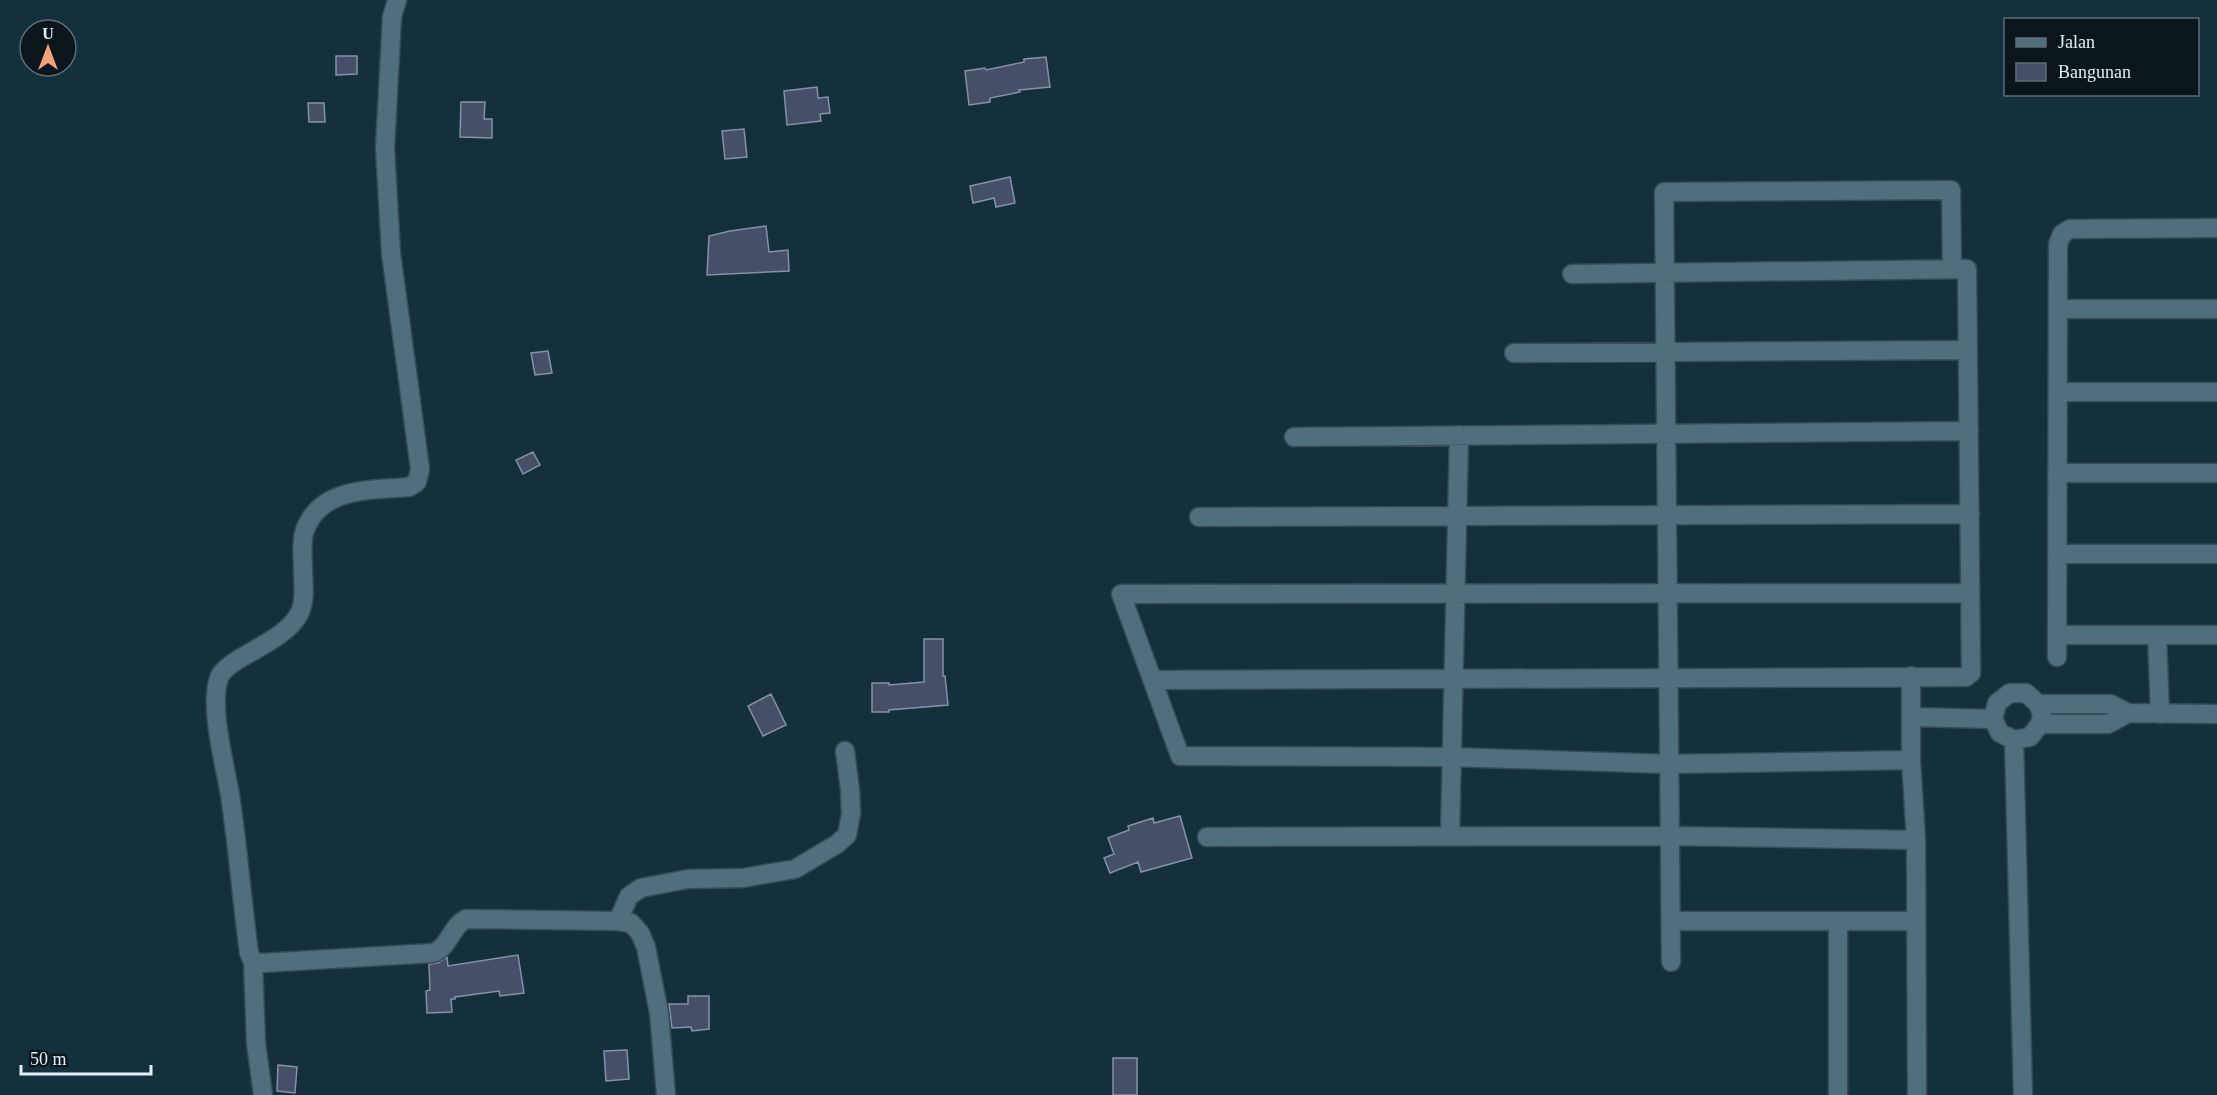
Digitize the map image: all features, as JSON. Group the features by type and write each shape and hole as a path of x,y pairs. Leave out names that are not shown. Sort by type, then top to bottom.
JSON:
{"street":[{"path":"263,1095 256,1043 253,962 249,953 230,797 218,727 219,678 226,667 267,644 299,616 303,604 304,533 313,517 324,505 349,492 409,487 417,482 420,469 391,253 385,148 392,17 397,0"},
{"path":"1671,962 1664,192 1951,190 1952,269"},
{"path":"2057,657 2058,244 2062,234 2070,229 2217,228"},
{"path":"1152,680 1966,677 1971,673 1967,269 1572,273"},
{"path":"2058,309 2217,309"},
{"path":"1514,353 1968,350"},
{"path":"2058,392 2217,392"},
{"path":"1294,436 1969,431"},
{"path":"1450,836 1459,435"},
{"path":"2058,473 2217,473"},
{"path":"1199,517 1970,514"},
{"path":"2057,554 2217,554"},
{"path":"1911,760 1669,764 1452,757 1180,756 1120,594 1970,593"},
{"path":"2057,634 2217,635"},
{"path":"2157,635 2160,714"},
{"path":"1911,676 1911,760 1916,840 1917,1095"},
{"path":"2010,693 2026,693 2038,704 2042,714 2040,724 2030,737 2014,740 2000,733 1993,719 1997,703 2010,693"},
{"path":"2038,704 2110,704 2128,713 2217,714"},
{"path":"2040,724 2108,724 2128,713"},
{"path":"1911,717 1993,719"},
{"path":"2014,740 2023,1095"},
{"path":"618,921 629,896 641,888 688,879 743,878 795,869 837,844 847,835 851,814 844,751"},
{"path":"1207,837 1670,836 1916,840"},
{"path":"253,962 433,953 441,951 454,928 466,919 631,923 640,933 646,947 659,1013 666,1095"},
{"path":"1671,921 1916,921"},
{"path":"1838,921 1838,1095"}],"building":[{"path":"336,56 357,56 357,74 336,75"},
{"path":"1046,57 1050,87 1019,90 1020,92 990,98 990,102 969,105 965,71 985,68 986,70 1024,62 1024,59"},
{"path":"817,87 818,98 828,97 830,113 820,114 821,121 787,125 784,91"},
{"path":"461,102 485,102 484,119 492,119 492,138 460,137"},
{"path":"308,103 324,103 325,122 309,122"},
{"path":"744,129 747,157 725,159 722,131"},
{"path":"1010,177 1015,203 996,207 994,198 973,203 970,186"},
{"path":"766,226 769,252 788,250 789,271 707,275 709,236"},
{"path":"548,351 552,373 535,375 531,353"},
{"path":"533,452 540,465 523,474 516,460"},
{"path":"924,639 943,639 943,676 945,676 948,705 872,712 872,683 889,683 889,685 924,682"},
{"path":"771,694 786,725 763,736 748,706"},
{"path":"1180,816 1192,858 1141,872 1138,862 1110,873 1104,858 1114,854 1108,838 1129,830 1128,826 1153,818 1154,823"},
{"path":"518,955 524,993 500,996 499,991 455,997 451,999 452,1012 427,1013 426,991 430,990 429,964 438,963 447,957 448,966"},
{"path":"688,996 709,996 709,1029 692,1031 691,1027 672,1028 669,1004 688,1004"},
{"path":"627,1050 629,1079 606,1081 604,1051"},
{"path":"1113,1058 1137,1058 1137,1095 1113,1095"},
{"path":"278,1065 297,1067 295,1093 277,1091"}]}
